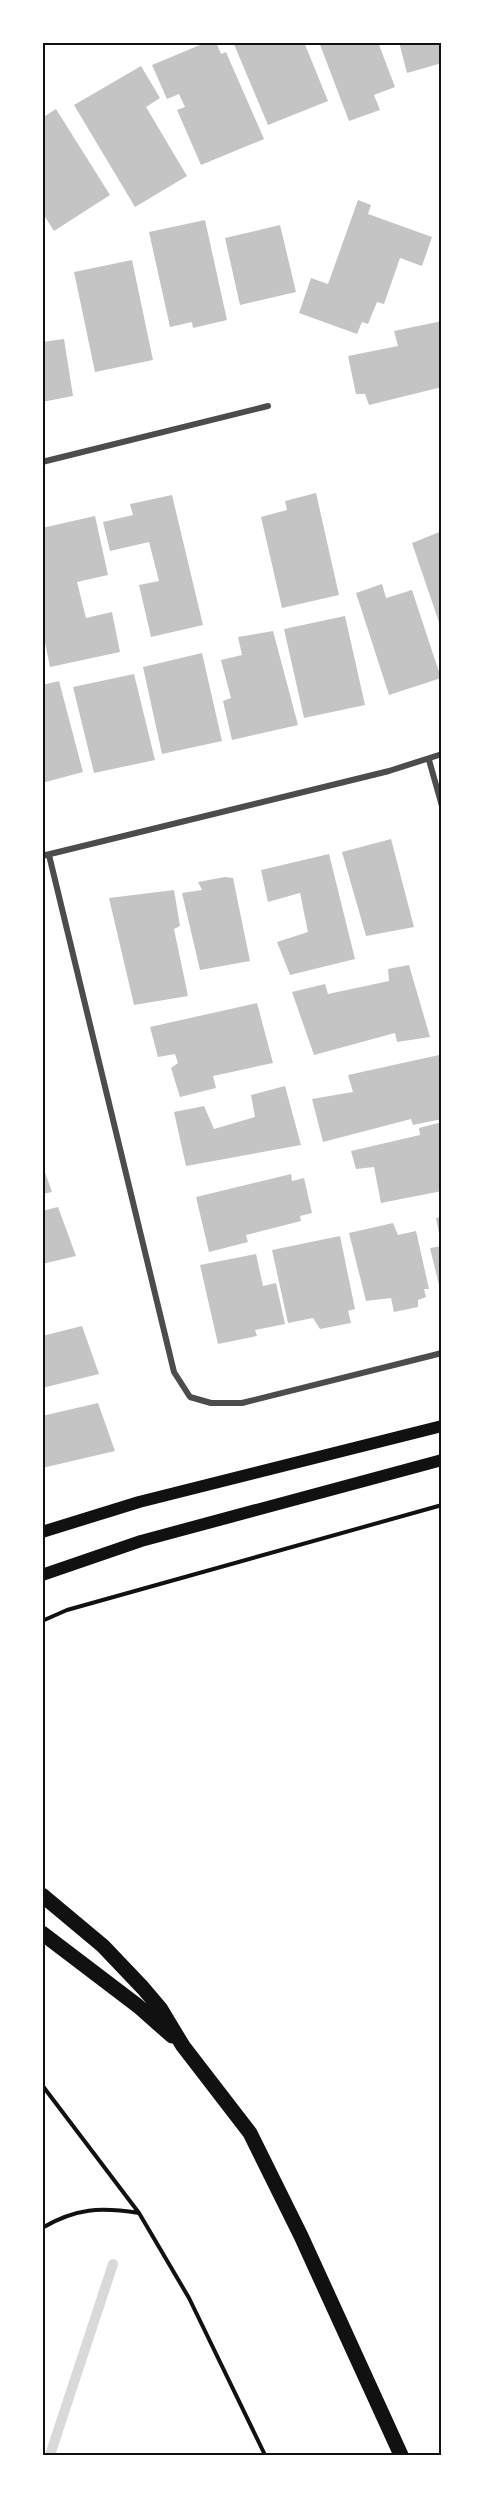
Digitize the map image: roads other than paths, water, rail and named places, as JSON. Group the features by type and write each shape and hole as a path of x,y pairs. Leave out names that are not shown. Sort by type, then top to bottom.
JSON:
{"main road":[{"path":"42,1532 139,1502 442,1426"},
{"path":"42,1575 55,1568 141,1541 442,1460"},
{"path":"42,1895 82,1927 127,1970 160,2008 183,2046 250,2133 301,2236 401,2455"},
{"path":"42,1933 138,2006 183,2046"}],"street":[{"path":"42,462 268,406"},
{"path":"442,754 429,760 45,856 174,1372 190,1397 211,1403 242,1402 442,1353"},
{"path":"429,760 442,806"}],"waterway":[{"path":"50,2455 113,2264"}]}
